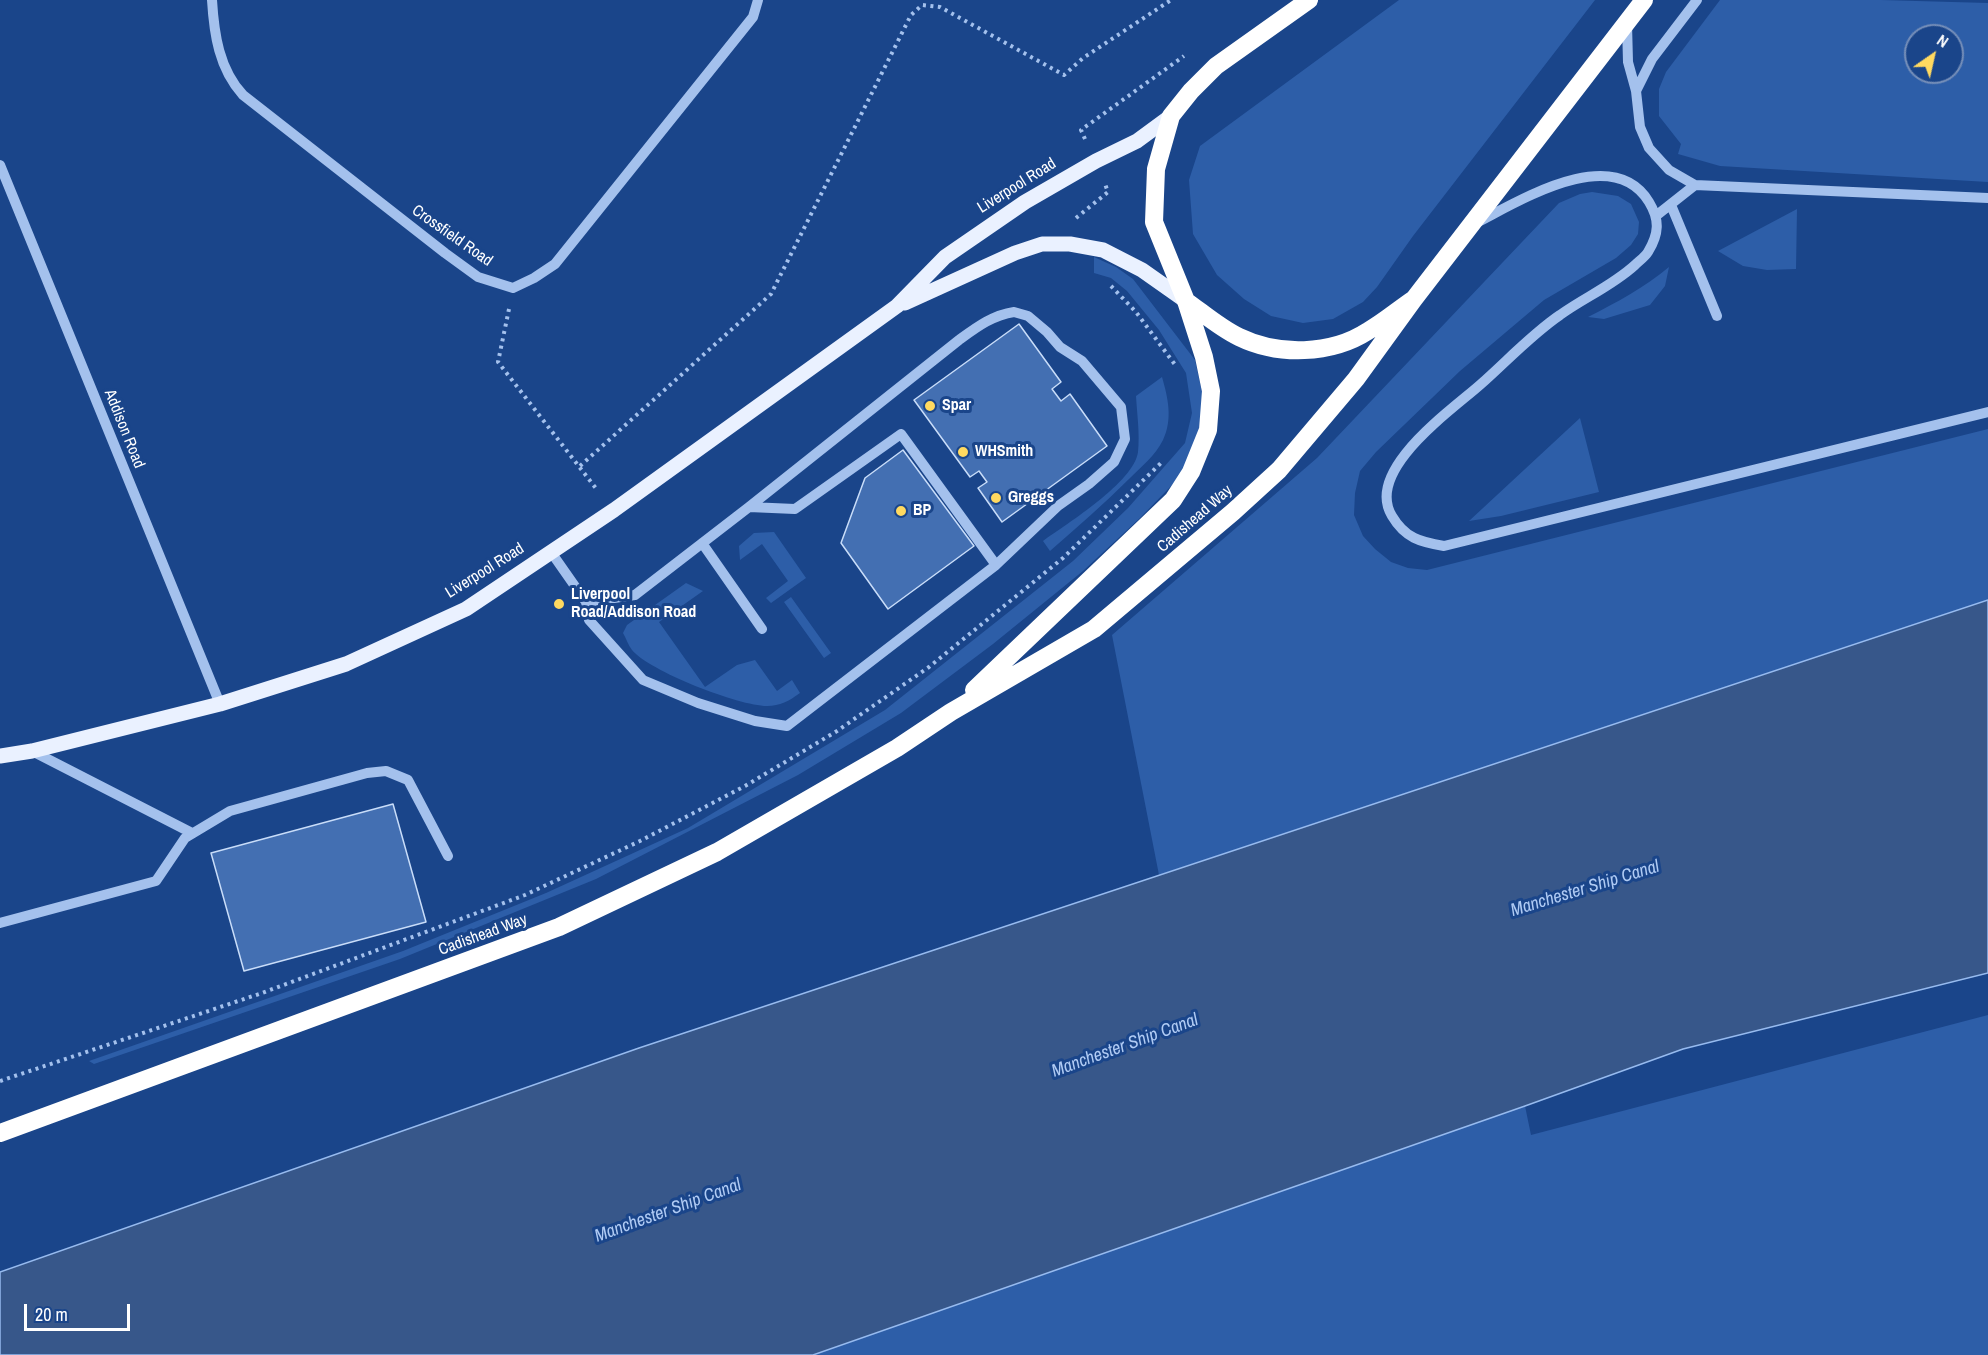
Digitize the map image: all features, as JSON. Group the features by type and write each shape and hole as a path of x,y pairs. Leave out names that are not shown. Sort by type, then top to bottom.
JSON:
{"highway":[{"path":"1171,116 1191,91 1216,66 1309,0"},
{"path":"1626,22 1631,0"},
{"path":"1185,301 1236,336 1257,346 1288,350 1317,349 1341,344 1367,332 1414,299 1644,0"},
{"name":"Cadishead Way","path":"951,712 1173,500 1191,472 1208,430 1211,391 1204,357 1154,222 1156,169 1171,116"},
{"name":"Cadishead Way","path":"0,1133 559,927 717,852 897,748 951,712 1094,629 1233,512 1279,470 1356,379 1414,299"}],"main road":[{"name":"Liverpool Road","path":"0,756 32,751 220,705 346,664 466,609 614,510 897,306 945,256 1025,202 1096,161 1137,141 1171,116"},
{"name":"Liverpool Road","path":"897,306 1015,253 1042,244 1070,244 1103,250 1142,270 1185,301"}],"street":[{"name":"Crossfield Road","path":"212,0 219,52 233,84 243,95 444,254 478,277 513,288"},
{"path":"513,288 555,264 753,17 758,0"},
{"path":"1636,91 1652,59 1697,0"},
{"path":"1626,22 1628,62 1636,91 1640,128 1649,147 1669,170 1695,185 1988,198"},
{"name":"Addison Road","path":"0,165 220,705"},
{"path":"1471,226 1540,190 1576,179 1605,175 1627,182 1644,193 1657,215 1656,233 1647,254 1620,279 1559,315 1412,444 1392,470 1386,489 1389,511 1400,530 1422,542 1444,546 1988,412"},
{"path":"1657,215 1695,185"},
{"path":"1671,205 1717,316"},
{"path":"551,552 586,602 589,620 643,680 698,703 755,722 787,726 996,565 1058,506 1089,484 1114,462 1125,439 1121,408 1082,361 1060,347 1028,316 1014,312 1000,314 959,340 635,595 586,602"},
{"path":"749,507 795,509 901,434 996,565"},
{"path":"702,543 762,629"},
{"path":"32,751 192,833"},
{"path":"0,923 156,881 184,838 230,811 367,774 386,771 408,780 448,856"}],"path":[{"path":"580,466 771,294 910,15 922,6 940,7 1064,75 1083,58 1171,0"},
{"path":"1070,244 1076,218 1108,192 1081,130 1185,55"},
{"path":"1105,282 1113,287 1136,312 1182,374"},
{"path":"513,288 498,362 614,510"},
{"path":"0,1081 262,993 525,895 640,841 745,786 837,731 929,667 1063,558 1168,456"}],"shaded area":[{"path":"1399,0 1595,0 1413,236 1377,287 1363,302 1333,319 1303,323 1271,316 1244,299 1217,275 1193,234 1189,180 1200,146"},
{"path":"1720,0 1881,0 1988,3 1988,182 1720,166 1678,154 1681,144 1659,116 1659,89 1666,72"},
{"path":"1592,192 1618,196 1631,204 1639,222 1638,234 1631,245 1616,258 1544,300 1460,371 1376,452 1360,471 1355,493 1354,515 1363,536 1375,549 1391,562 1408,568 1427,570 1988,429 1988,600 1159,875 1112,635 1317,458 1559,203 1580,194"},
{"path":"1797,209 1796,269 1767,270 1743,266 1718,251"},
{"path":"1094,257 1116,267 1133,279 1195,360 1206,410 1196,451 1173,484 1140,518 1083,571 993,644 901,713 798,775 596,879 400,959 94,1064 89,1061 403,951 546,893 688,828 885,710 1073,561 1128,508 1185,443 1192,413 1186,373 1159,330 1127,291 1111,278 1094,273"},
{"path":"1669,267 1665,286 1650,305 1604,319 1588,317 1640,288"},
{"path":"1162,377 1169,416 1160,446 1120,488 1050,551 1043,541 1113,489 1134,464 1139,445 1136,396"},
{"path":"1580,418 1599,492 1501,516 1469,521"},
{"path":"774,532 806,578 771,603 766,598 788,581 762,544 740,560 739,546 754,533"},
{"path":"686,583 703,591 659,622 705,687 737,665 755,660 777,691 792,680 800,693 772,706 736,700 695,686 656,668 632,650 623,633 627,625"},
{"path":"791,597 831,653 824,658 784,602"},
{"path":"1988,1015 1988,1355 813,1355 1525,1106 1531,1135"}],"water":[{"name":"Manchester Ship Canal","path":"1988,600 1988,973 1683,1049 813,1355 0,1355 0,1272 639,1048"}],"building":[{"path":"1019,324 1061,382 1052,389 1061,401 1070,394 1107,446 1002,522 978,488 987,482 979,471 970,477 914,400"},
{"name":"BP","path":"903,450 974,546 888,609 841,543 865,478"},
{"path":"393,804 426,922 244,971 211,853"}],"place":[{"name":"Spar","path":"930,406"},
{"name":"WHSmith","path":"963,452"},
{"name":"Greggs","path":"996,498"},
{"name":"BP","path":"901,511"},
{"name":"Liverpool Road/Addison Road","path":"559,604"}]}
